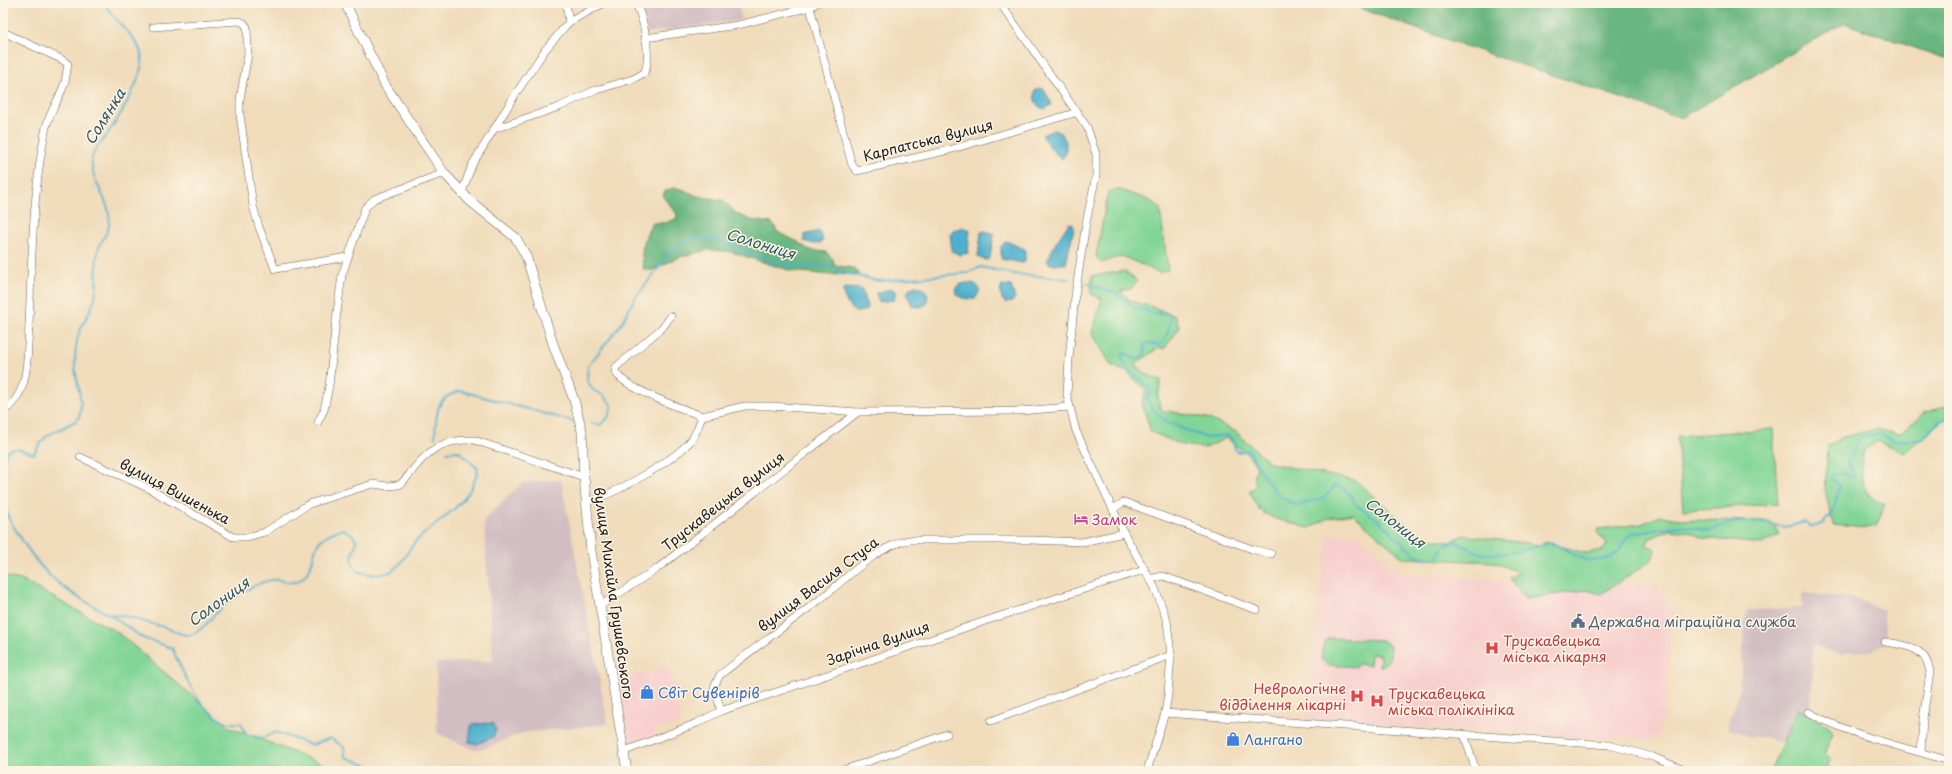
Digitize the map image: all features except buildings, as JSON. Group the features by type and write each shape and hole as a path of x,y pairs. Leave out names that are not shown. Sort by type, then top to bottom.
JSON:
{"street":[{"name":"вулиця Михайла Грушевського","path":"345,3 385,85 444,173 470,201 516,238 526,256 553,344 579,415 582,432 584,477 591,551 627,771"},
{"path":"566,3 569,22"},
{"path":"462,192 472,165 545,50 569,22 604,3"},
{"path":"494,129 559,107 603,87 640,76 646,70 647,62 645,38 640,12 634,3"},
{"path":"645,38 738,25 817,3"},
{"path":"1000,3 1087,126 1096,154 1096,170 1075,296 1069,359 1069,407 1076,431 1124,533 1149,579 1167,620 1171,655 1165,713 1147,771"},
{"name":"Карпатська вулиця","path":"810,6 852,165 857,171 949,150 1078,112"},
{"path":"154,27 239,20 244,23 247,27 248,54 240,99 240,115 253,206 259,227 275,269 348,257"},
{"path":"3,32 61,59 68,64 64,83 50,112 39,175 34,216 27,370 18,398 13,405 3,412"},
{"path":"318,422 324,410 329,386 342,275 362,214 368,203 374,199 444,173"},
{"path":"671,316 663,328 616,367 616,375 660,401 702,416 745,406 770,406 858,412 1020,411 1069,407"},
{"name":"Трускавецька вулиця","path":"600,606 658,568 858,412"},
{"path":"586,502 604,496 676,454 693,437 702,416"},
{"name":"вулиця Вишенька","path":"80,457 148,488 233,536 240,537 255,536 273,529 309,504 373,484 387,486 400,485 424,456 445,442 459,439 474,440 584,477"},
{"path":"1113,509 1124,502 1252,549 1271,554"},
{"name":"вулиця Василя Стуса","path":"721,711 714,687 720,675 819,600 855,570 895,544 909,540 1031,540 1082,542 1124,533"},
{"name":"Зарічна вулиця","path":"624,751 697,723 721,711 988,620 1144,570"},
{"path":"1149,579 1163,576 1257,610"},
{"path":"1885,642 1909,646 1917,649 1924,655 1928,665 1930,672 1923,719 1922,752"},
{"path":"991,721 1171,655"},
{"path":"1808,712 1828,723 1882,742 1922,752 1949,761"},
{"path":"1165,713 1609,745 1653,757 1686,771"},
{"path":"841,771 947,734"},
{"path":"1464,734 1476,771"}],"shaded area":[{"path":"643,3 738,3 741,20 647,33"},
{"path":"561,480 608,724 522,733 483,749 472,749 437,733 436,663 493,661 484,520 523,482"},
{"name":"Трускавецька міська лікарня","path":"1327,534 1360,536 1401,575 1656,585 1672,612 1665,712 1655,741 1625,736 1604,739 1515,732 1511,730 1509,732 1425,726 1424,728 1306,720"},
{"path":"1805,593 1857,599 1883,610 1886,635 1885,646 1880,646 1871,651 1843,653 1843,655 1812,645 1813,678 1809,710 1806,714 1798,710 1782,744 1762,736 1761,738 1754,736 1752,738 1727,728 1737,700 1740,685 1746,612 1749,610 1802,608 1802,594"},
{"path":"668,667 671,686 676,685 680,724 656,729 655,734 628,744 617,679"}],"green space":[{"path":"1345,3 1949,3 1949,60 1844,23 1681,118 1462,45"},
{"path":"673,188 682,189 697,196 723,200 737,214 751,220 772,223 775,226 776,231 798,242 809,250 826,252 834,260 833,265 852,268 860,274 830,275 792,271 731,252 708,250 677,258 653,270 644,270 642,251 652,223 665,223 676,219 677,214 663,197 664,192"},
{"path":"1117,189 1149,200 1160,208 1168,270 1160,273 1122,256 1101,263 1096,256 1108,192"},
{"path":"1124,271 1137,281 1131,289 1120,291 1131,301 1156,308 1175,316 1180,327 1165,348 1158,348 1136,364 1145,374 1161,380 1158,397 1161,410 1207,418 1235,431 1270,463 1356,481 1410,528 1424,537 1450,542 1463,535 1541,545 1545,542 1586,553 1603,550 1607,544 1597,532 1598,529 1641,524 1660,516 1687,520 1770,521 1780,534 1762,544 1702,538 1690,532 1669,530 1650,538 1646,545 1654,548 1655,551 1651,561 1601,594 1586,590 1525,599 1509,578 1518,572 1494,562 1403,558 1353,514 1329,518 1309,528 1276,519 1260,511 1249,491 1256,486 1254,475 1257,467 1248,454 1226,438 1206,448 1182,445 1151,432 1142,404 1146,390 1128,373 1111,365 1092,333 1102,299 1091,294 1092,276"},
{"path":"1949,406 1949,418 1943,420 1904,453 1878,441 1864,450 1862,475 1865,490 1876,501 1885,505 1876,526 1866,528 1833,525 1825,490 1828,446 1843,437 1876,429 1899,434 1926,412"},
{"path":"1773,429 1778,504 1683,510 1677,436"},
{"path":"3,576 21,580 117,632 229,727 341,771 3,771"},
{"path":"1328,638 1382,640 1389,646 1391,653 1388,660 1382,666 1379,666 1380,655 1371,654 1370,665 1359,664 1356,667 1327,665 1321,659 1324,642"},
{"path":"1798,709 1829,726 1833,733 1824,754 1831,758 1827,766 1833,769 1832,771 1770,771"}],"water":[{"path":"1039,88 1044,89 1052,104 1045,109 1041,108 1035,101 1035,91"},
{"path":"1054,130 1059,131 1066,141 1066,153 1062,159 1052,150 1042,135"},
{"path":"1069,223 1073,224 1074,228 1066,264 1050,264 1047,261 1054,246"},
{"path":"963,227 970,230 968,253 960,255 952,251 950,234 953,230"},
{"path":"819,231 823,239 821,243 814,244 804,241 804,235"},
{"path":"985,231 994,234 990,258 987,260 979,258 978,256 981,232"},
{"path":"1006,241 1025,249 1025,260 1023,263 1001,259 1001,246"},
{"path":"965,283 978,286 980,290 976,298 965,299 958,295 955,289 959,285"},
{"path":"1002,285 1011,286 1015,298 1012,302 1005,303 1001,292"},
{"path":"916,286 923,288 928,297 927,304 920,307 912,306 907,294 910,288"},
{"path":"843,289 862,289 867,306 866,310 856,312 853,311 846,302"},
{"path":"893,289 896,293 894,300 879,302 876,293"},
{"path":"493,723 496,730 493,737 477,744 469,742 471,726 474,724"}],"waterway":[{"name":"Солянка","path":"3,477 6,454 8,450 17,449 34,454 46,437 77,420 80,414 81,408 75,369 76,344 83,323 95,298 96,263 98,252 109,225 108,208 94,176 92,159 96,149 111,129 135,87 142,66 140,50 136,43 114,17 105,3"},
{"name":"Солониця","path":"591,423 600,425 608,418 612,406 604,396 592,389 587,380 588,366 622,323 635,298 674,248 689,239 709,238 766,259 793,266 827,266 836,271 879,281 966,273 981,267 1014,274 1069,279"},
{"name":"Солониця","path":"1085,283 1115,293 1134,307 1156,314 1167,313 1171,319 1167,335 1161,345 1148,343 1144,345 1145,354 1138,360 1124,353 1122,356 1126,367 1143,381 1151,391 1147,398 1150,406 1166,422 1207,438 1227,435 1232,439 1236,451 1239,452 1249,450 1268,482 1280,496 1297,505 1324,497 1334,486 1342,488 1350,494 1356,505 1377,519 1416,556 1434,559 1445,545 1455,541 1482,554 1512,553 1551,542 1587,560 1602,560 1611,557 1620,550 1626,538 1633,533 1681,526 1710,531 1729,523 1749,521 1786,527 1805,522 1812,527 1822,524 1832,514 1840,486 1831,478 1832,475 1842,472 1848,476 1853,476 1854,473 1847,462 1861,437 1874,434 1882,435 1894,440 1919,440 1924,438 1938,422 1949,418"},
{"name":"Солониця","path":"435,438 437,414 442,402 446,397 461,391 575,422"},
{"name":"Солониця","path":"3,514 8,517 25,545 42,567 51,577 75,595 108,614 127,616 190,635 203,627 222,607 252,587 271,580 296,582 301,579 311,566 314,552 322,539 343,529 352,534 357,542 352,557 354,567 357,571 377,575 390,572 398,566 415,542 453,510 469,492 478,469 459,451 447,452"},
{"name":"Солянка","path":"3,497 8,517"},
{"path":"110,615 143,638 172,648 192,690 199,700 215,716 225,722 241,723 246,734 262,738 276,732 312,745 330,738 344,747 345,757 383,771"}],"place":[{"name":"Замок","path":"1081,519"},
{"name":"Державна міграційна служба","path":"1578,621"},
{"name":"Трускавецька міська лікарня","path":"1492,648"},
{"name":"Світ Сувенірів","path":"647,692"},
{"name":"Неврологічне відділення лікарні","path":"1357,696"},
{"name":"Трускавецька міська поліклініка","path":"1377,701"},
{"name":"Лангано","path":"1233,739"}]}
